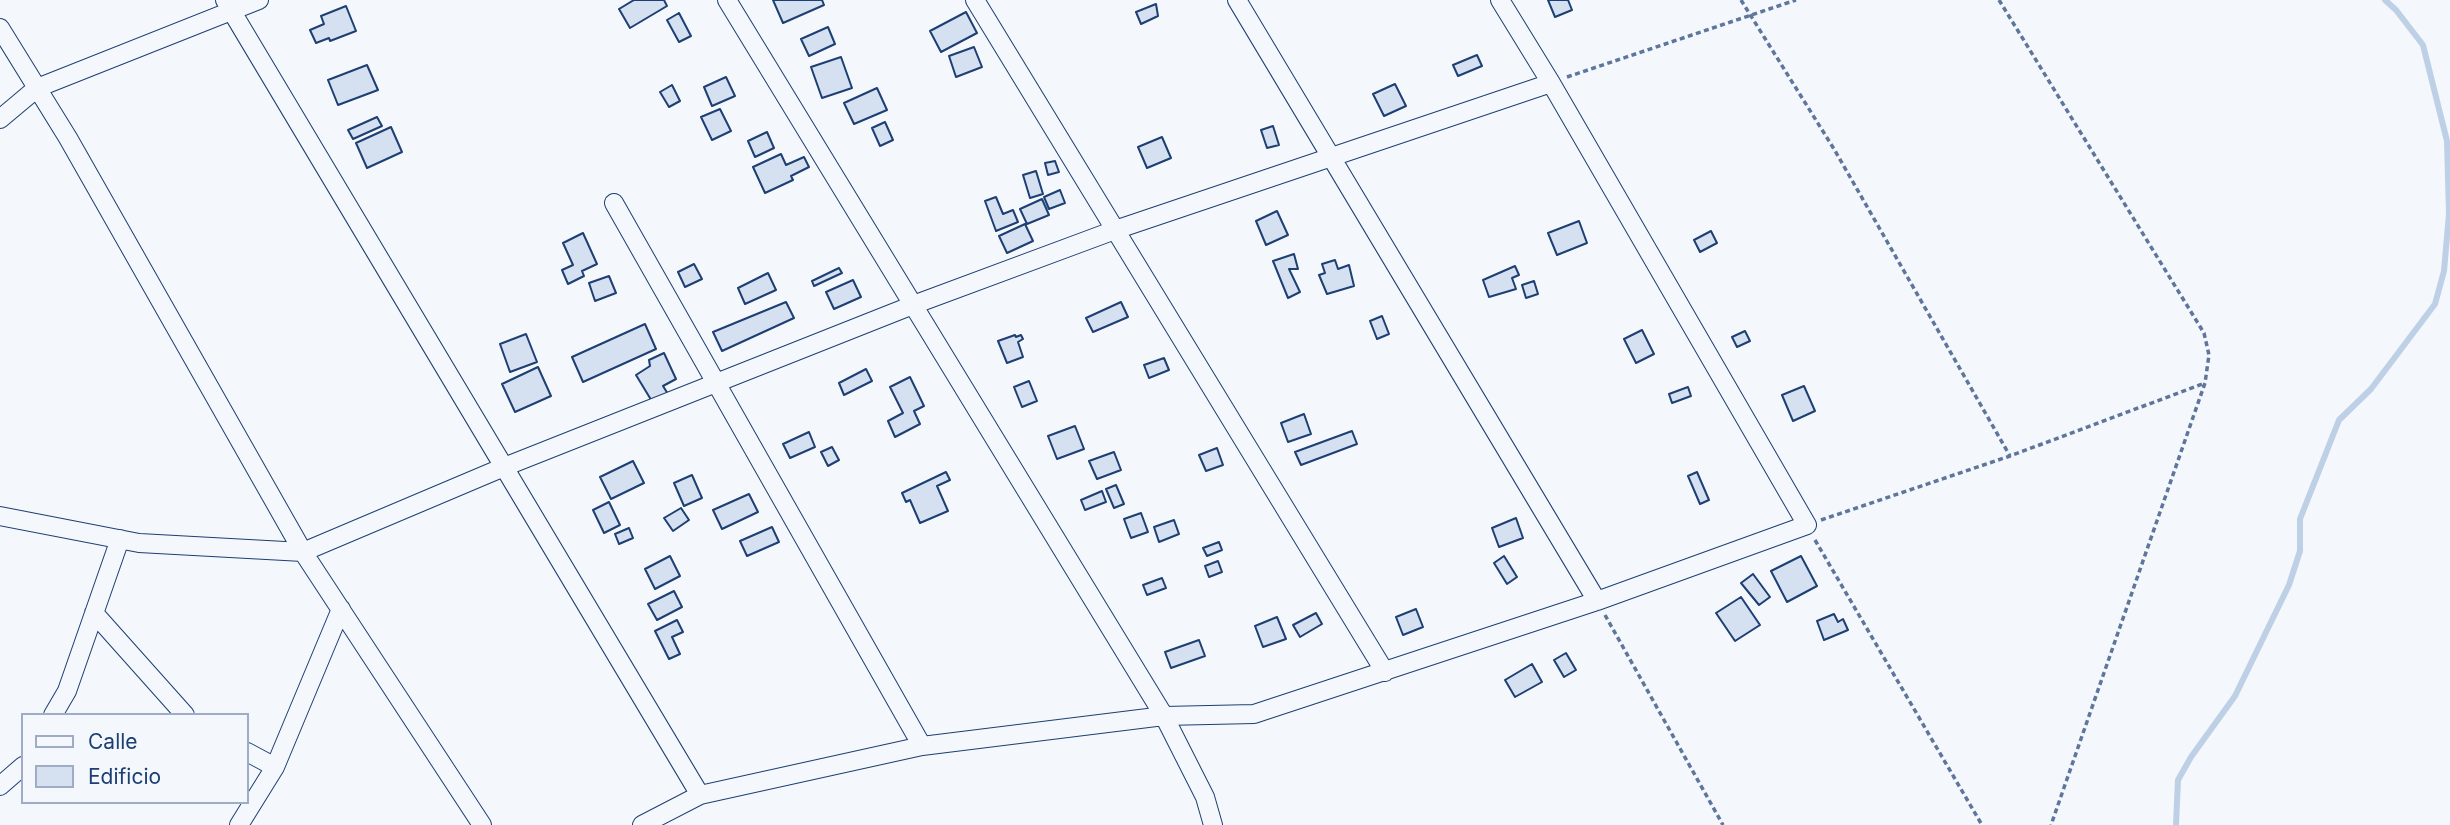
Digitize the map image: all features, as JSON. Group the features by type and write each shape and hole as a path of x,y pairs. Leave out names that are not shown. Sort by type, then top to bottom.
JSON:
{"street":[{"path":"0,119 37,88 228,5 259,0"},
{"path":"727,0 1164,716 1205,797 1213,825"},
{"path":"975,0 1385,672"},
{"path":"1237,0 1597,601"},
{"path":"642,825 700,795 922,746 1164,716 1254,714 1597,601 1807,525 1551,83 1500,0"},
{"path":"228,5 700,795"},
{"path":"0,28 68,138 303,552 482,825"},
{"path":"0,516 139,543 303,552 504,467 913,305 1115,230 1551,83"},
{"path":"614,203 922,746"},
{"path":"54,713 67,691 120,539"},
{"path":"239,825 275,767 341,609"},
{"path":"94,613 183,713"},
{"path":"248,753 275,767"},
{"path":"0,786 21,768"}],"path":[{"path":"1741,0 1834,149 2010,456"},
{"path":"1551,83 1796,0"},
{"path":"1999,0 2204,333 2209,355 2205,383 2052,825"},
{"path":"1982,825 1807,525 2010,456 2205,383"},
{"path":"1597,601 1723,825"}],"building":[{"path":"634,0 664,0 667,6 630,28 619,9"},
{"path":"773,0 822,0 824,5 783,23"},
{"path":"1548,0 1568,0 1572,10 1555,17"},
{"path":"1156,4 1158,16 1141,24 1136,12"},
{"path":"346,6 356,31 330,41 329,38 316,43 310,30 324,24 321,16"},
{"path":"966,12 977,33 941,52 930,31"},
{"path":"679,13 691,36 679,42 667,20"},
{"path":"828,27 835,44 809,56 801,39"},
{"path":"974,47 982,67 956,77 949,56"},
{"path":"1477,55 1482,66 1458,76 1453,65"},
{"path":"841,57 852,88 822,98 811,67"},
{"path":"367,65 378,90 338,105 328,80"},
{"path":"726,77 735,96 712,106 704,87"},
{"path":"1395,84 1406,106 1384,116 1373,94"},
{"path":"672,85 680,101 669,107 660,92"},
{"path":"877,88 887,110 854,124 844,103"},
{"path":"720,109 731,131 712,140 701,117"},
{"path":"377,117 382,126 353,139 348,130"},
{"path":"885,122 893,140 880,146 872,128"},
{"path":"1273,126 1279,145 1267,148 1261,130"},
{"path":"391,127 402,152 367,168 356,143"},
{"path":"767,132 774,148 755,157 748,141"},
{"path":"1162,137 1171,158 1147,168 1138,147"},
{"path":"781,154 786,165 804,157 809,167 791,176 793,180 765,193 753,167"},
{"path":"1055,161 1059,172 1048,175 1045,163"},
{"path":"1036,171 1043,194 1030,198 1023,175"},
{"path":"1060,190 1065,203 1049,209 1044,197"},
{"path":"996,197 1003,214 1013,210 1018,222 996,231 985,201"},
{"path":"1042,199 1049,215 1027,224 1020,209"},
{"path":"1277,211 1288,235 1266,245 1256,221"},
{"path":"1579,221 1587,243 1557,255 1548,233"},
{"path":"1025,224 1033,241 1007,253 999,236"},
{"path":"1711,231 1717,243 1700,252 1694,240"},
{"path":"583,233 597,264 582,271 584,276 568,284 562,270 573,265 563,243"},
{"path":"1294,254 1298,269 1289,269 1300,292 1288,298 1273,261"},
{"path":"1335,260 1338,269 1349,265 1354,286 1327,294 1319,275 1325,273 1322,264"},
{"path":"694,264 702,279 685,287 678,272"},
{"path":"1515,266 1519,275 1512,278 1516,289 1489,297 1483,280"},
{"path":"839,268 842,273 814,286 812,281"},
{"path":"768,273 776,290 745,304 738,288"},
{"path":"609,276 616,293 595,301 589,283"},
{"path":"853,280 861,297 834,309 826,292"},
{"path":"1534,281 1538,294 1526,298 1522,285"},
{"path":"786,302 794,318 722,351 713,332"},
{"path":"1121,302 1128,317 1093,332 1086,318"},
{"path":"1382,316 1389,334 1377,339 1370,321"},
{"path":"645,324 656,349 583,382 572,357"},
{"path":"1642,330 1654,354 1636,363 1624,339"},
{"path":"1745,331 1750,341 1737,347 1732,337"},
{"path":"526,334 537,362 510,372 500,344"},
{"path":"1021,335 1023,339 1018,342 1023,357 1007,363 998,341"},
{"path":"664,353 676,379 663,386 668,394 653,403 636,375 650,366 649,360"},
{"path":"1164,358 1169,370 1149,378 1144,365"},
{"path":"538,367 551,396 515,412 502,384"},
{"path":"866,369 872,381 844,395 839,383"},
{"path":"910,377 924,406 914,411 920,424 895,437 888,421 903,413 890,387"},
{"path":"1029,381 1037,401 1022,407 1014,387"},
{"path":"1804,386 1815,411 1793,421 1782,395"},
{"path":"1688,387 1691,396 1672,403 1669,394"},
{"path":"1304,414 1311,434 1288,442 1281,423"},
{"path":"1075,426 1084,449 1057,459 1048,436"},
{"path":"1352,431 1357,444 1301,465 1295,452"},
{"path":"809,432 815,447 790,458 783,444"},
{"path":"832,447 839,460 828,466 821,452"},
{"path":"1217,448 1223,465 1206,471 1199,455"},
{"path":"1114,452 1121,470 1097,479 1089,461"},
{"path":"633,461 644,483 611,499 600,477"},
{"path":"946,472 950,480 937,486 948,511 920,523 910,500 906,502 902,493"},
{"path":"1697,472 1709,500 1700,504 1688,476"},
{"path":"692,475 702,498 684,506 674,483"},
{"path":"1116,485 1124,504 1114,508 1106,489"},
{"path":"1102,491 1106,502 1085,510 1081,500"},
{"path":"749,494 758,512 722,529 713,510"},
{"path":"609,502 620,525 604,533 593,510"},
{"path":"681,508 689,520 673,531 664,518"},
{"path":"1141,513 1148,532 1131,538 1124,519"},
{"path":"1516,518 1523,538 1499,547 1492,528"},
{"path":"1174,520 1179,534 1159,542 1154,527"},
{"path":"772,527 779,542 747,556 740,541"},
{"path":"629,528 633,538 619,544 615,534"},
{"path":"1219,542 1222,550 1207,556 1203,548"},
{"path":"670,556 680,576 655,589 645,569"},
{"path":"1504,556 1517,577 1507,584 1494,563"},
{"path":"1801,556 1817,586 1787,602 1771,571"},
{"path":"1218,561 1222,572 1209,577 1205,566"},
{"path":"1753,574 1770,597 1759,605 1741,583"},
{"path":"1162,578 1166,588 1147,595 1143,585"},
{"path":"674,591 682,607 657,620 648,604"},
{"path":"1741,597 1760,625 1735,641 1716,613"},
{"path":"1416,609 1423,627 1403,635 1396,617"},
{"path":"1316,613 1322,624 1300,637 1293,625"},
{"path":"1834,614 1838,622 1843,619 1848,630 1824,640 1817,621"},
{"path":"1277,617 1286,639 1263,647 1255,626"},
{"path":"677,620 683,632 672,637 680,654 669,659 655,631"},
{"path":"1199,640 1205,656 1171,668 1165,652"},
{"path":"1566,653 1576,670 1564,677 1554,660"},
{"path":"1532,664 1542,682 1515,697 1505,680"}],"waterway":[{"path":"2176,825 2178,780 2191,757 2235,696 2289,585 2300,551 2300,519 2339,420 2371,389 2435,304 2444,271 2449,214 2447,141 2423,45 2385,0"}]}
